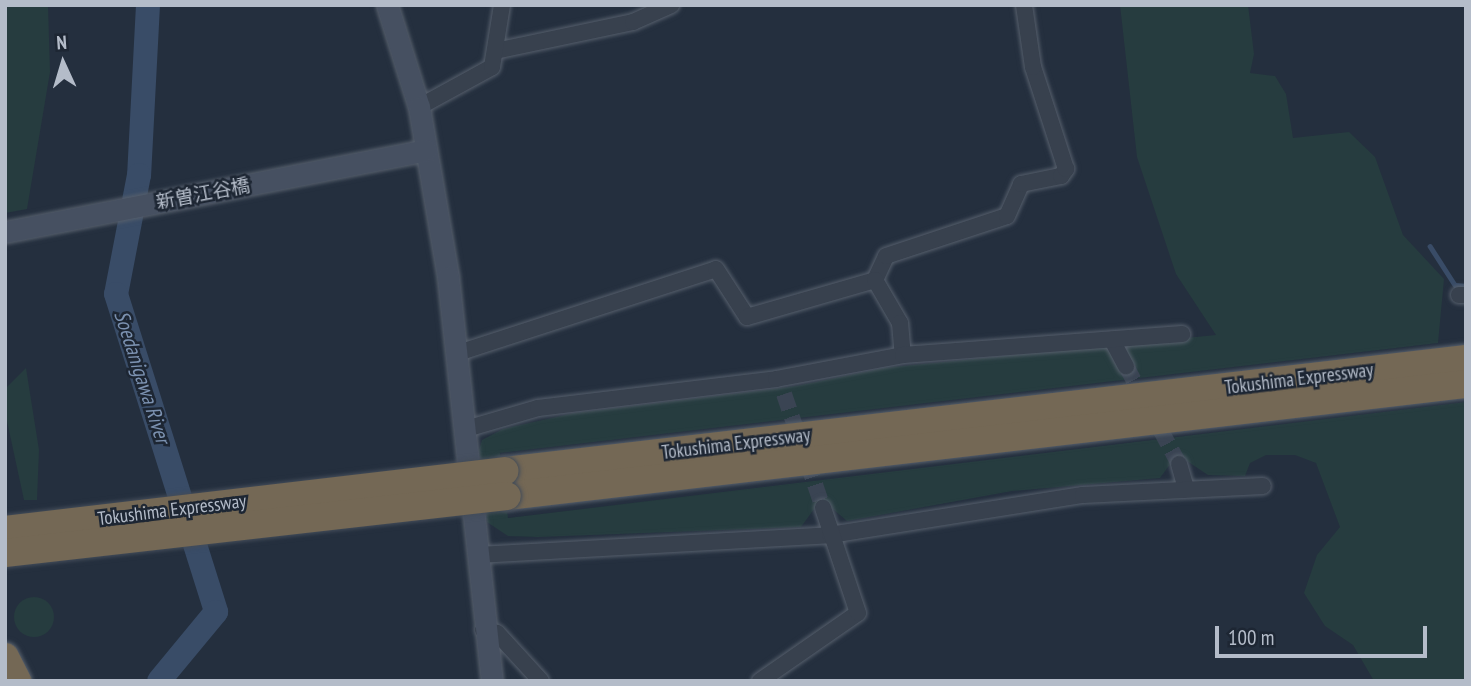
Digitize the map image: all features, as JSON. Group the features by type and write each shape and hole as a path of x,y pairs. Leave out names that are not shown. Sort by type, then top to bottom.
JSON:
{"highway":[{"name":"Tokushima Expressway","path":"5,553 506,483 1466,359"},
{"name":"Tokushima Expressway","path":"5,530 506,483 1466,384"},
{"path":"5,657 17,681"}],"street":[{"path":"387,5 419,107 458,353 484,630 492,681"},
{"path":"419,107 475,82 500,50 502,5"},
{"path":"500,50 633,22 671,5"},
{"path":"458,353 716,269 747,317 874,279 886,256 1007,216 1021,184 1061,176 1066,169 1033,67 1024,5"},
{"name":"新曽江谷橋","path":"5,232 426,150"},
{"path":"874,279 900,323 903,355"},
{"path":"466,429 538,408 776,379 903,355 1182,334"},
{"path":"1112,340 1126,366"},
{"path":"776,379 784,394"},
{"path":"1179,464 1186,489"},
{"path":"477,555 830,535 1083,495 1264,486"},
{"path":"760,681 858,613 823,508"},
{"path":"484,630 497,633 541,681"}],"green space":[{"path":"5,5 48,5 50,72 27,209 5,213"},
{"path":"1120,5 1248,5 1254,54 1250,73 1275,76 1286,94 1293,138 1349,132 1375,157 1403,235 1444,279 1438,343 500,453 508,518 1466,402 1466,681 1374,681 1353,645 1325,626 1304,593 1317,555 1340,527 1316,463 1295,455 1266,455 1250,463 1245,476 1208,475 1187,461 1171,463 1160,478 1012,491 847,521 827,504 817,505 801,527 538,537 508,536 487,522 479,450 482,440 503,429 574,413 796,386 883,368 1216,335 1176,274 1137,157"},
{"path":"26,368 39,450 37,500 24,500 5,412 5,389"},
{"path":"34,597 42,598 48,603 53,609 53,625 48,631 42,636 34,637 26,636 20,631 15,625 14,617 15,609 20,603 26,598"}],"waterway":[{"name":"Soedanigawa River","path":"148,5 139,175 116,294 216,612 159,681"},
{"path":"1430,246 1455,285 1466,286"}],"tunnel":[{"path":"1126,366 1179,464"},
{"path":"784,394 823,508"}]}
